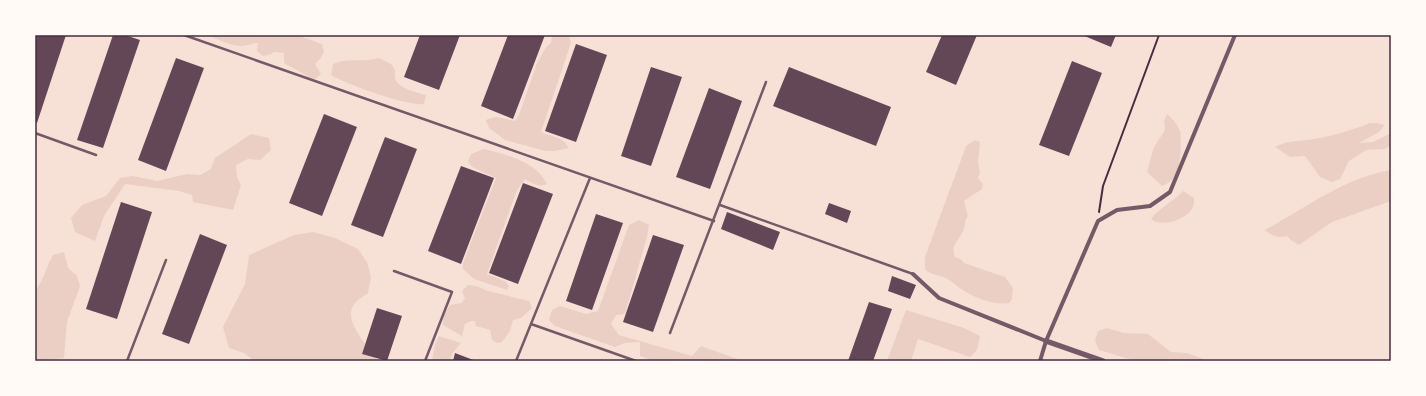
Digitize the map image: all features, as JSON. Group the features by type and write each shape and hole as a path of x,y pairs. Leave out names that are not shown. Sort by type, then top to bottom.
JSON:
{"street":[{"path":"1040,361 1046,341 1098,221 1117,210 1150,206 1170,192 1235,35"},
{"path":"913,274 939,298 1046,341 1103,361"}],"lane":[{"path":"184,35 714,221"},
{"path":"670,333 766,82"},
{"path":"35,133 96,155"},
{"path":"516,361 590,178"},
{"path":"720,205 913,274"},
{"path":"127,361 166,260"},
{"path":"394,271 452,292 425,361"},
{"path":"531,324 636,361"}],"path":[{"path":"1098,221 1103,186 1159,35"}],"shaded area":[{"path":"208,35 297,35 322,44 324,52 315,64 321,74 314,80 284,63 284,53 274,52 263,56 257,51 258,43 238,46"},
{"path":"552,35 569,35 571,43 541,132 564,141 569,148 555,151 545,151 505,140 489,128 486,120 497,117 515,121 519,115 537,63 546,47 551,43"},
{"path":"379,58 391,64 395,70 395,79 399,84 410,90 426,95 424,104 392,99 349,84 331,75 333,64 350,60"},
{"path":"1167,114 1178,126 1181,140 1177,174 1162,186 1147,172 1154,147 1165,130 1164,121"},
{"path":"1370,123 1385,125 1379,132 1359,143 1373,142 1391,133 1391,145 1385,149 1366,150 1349,161 1340,179 1332,182 1320,177 1305,156 1290,157 1275,147 1288,142 1315,139 1347,131"},
{"path":"251,134 269,138 271,150 260,160 248,159 236,165 237,177 241,185 233,210 193,202 192,195 179,191 125,184 104,216 95,241 75,232 71,218 82,205 106,196 120,178 133,176 157,181 187,174 200,175 211,169 215,158"},
{"path":"975,140 980,142 978,162 980,173 978,178 983,184 982,189 964,201 968,216 964,229 954,246 954,253 955,257 962,260 964,263 1005,277 1013,288 1012,299 1009,303 997,303 980,299 964,291 946,278 925,270 925,257 966,146"},
{"path":"484,149 520,160 536,170 547,184 538,185 525,179 517,190 487,274 505,281 509,286 507,290 474,279 463,269 463,263 496,178 472,167 468,161 471,154"},
{"path":"1391,170 1391,201 1332,222 1299,245 1287,236 1276,236 1265,230 1342,186 1358,179"},
{"path":"1183,191 1194,198 1194,204 1190,212 1180,219 1167,223 1155,222 1151,219 1158,212"},
{"path":"639,220 649,225 647,237 625,314 616,315 611,324 619,335 692,356 701,346 743,361 654,361 640,356 640,342 625,343 615,347 555,326 549,320 552,310 560,306 586,314 598,311 629,225"},
{"path":"313,232 335,238 358,249 367,262 371,277 368,293 355,303 352,308 351,319 365,344 362,354 376,358 376,361 254,361 244,353 229,348 223,327 245,284 249,255 294,235"},
{"path":"64,252 68,268 77,276 80,286 67,322 64,358 35,361 35,290 40,284 53,255"},
{"path":"468,285 529,301 532,308 521,318 513,320 510,331 502,342 497,343 492,340 490,330 476,326 475,321 465,324 462,336 443,325 443,316 450,305 461,303 465,299 462,291"},
{"path":"906,310 964,328 980,336 977,350 970,357 918,339 911,361 887,361"},
{"path":"1107,328 1124,333 1148,334 1171,352 1187,353 1209,361 1136,361 1099,350 1095,341 1098,331"},
{"path":"439,336 461,343 452,354 450,361 432,361 435,344"}],"building":[{"path":"37,35 66,35 37,123 35,122 35,41"},
{"path":"113,35 125,35 140,40 103,148 77,140"},
{"path":"420,35 460,35 439,90 404,77"},
{"path":"508,35 545,35 513,119 481,106"},
{"path":"942,35 977,35 956,85 926,72"},
{"path":"1082,35 1116,35 1111,47"},
{"path":"576,44 607,55 576,142 545,131"},
{"path":"176,58 204,68 166,171 138,160"},
{"path":"1072,61 1102,73 1069,156 1039,145"},
{"path":"651,67 682,77 651,166 621,156"},
{"path":"789,67 891,107 876,146 773,106"},
{"path":"709,88 742,101 710,189 676,177"},
{"path":"324,114 357,127 322,216 289,203"},
{"path":"385,137 417,149 383,237 351,225"},
{"path":"461,166 494,178 461,264 428,251"},
{"path":"523,183 553,194 518,284 489,273"},
{"path":"121,202 152,212 117,319 86,309"},
{"path":"829,203 851,211 847,223 825,214"},
{"path":"727,212 780,232 773,250 721,229"},
{"path":"596,214 623,223 592,310 566,301"},
{"path":"200,234 227,245 189,344 162,334"},
{"path":"653,235 684,245 653,332 623,322"},
{"path":"892,276 916,285 910,299 888,291"},
{"path":"869,302 892,309 873,361 848,361"},
{"path":"377,308 402,316 387,361 362,354"},
{"path":"455,353 476,361 453,361"}]}
